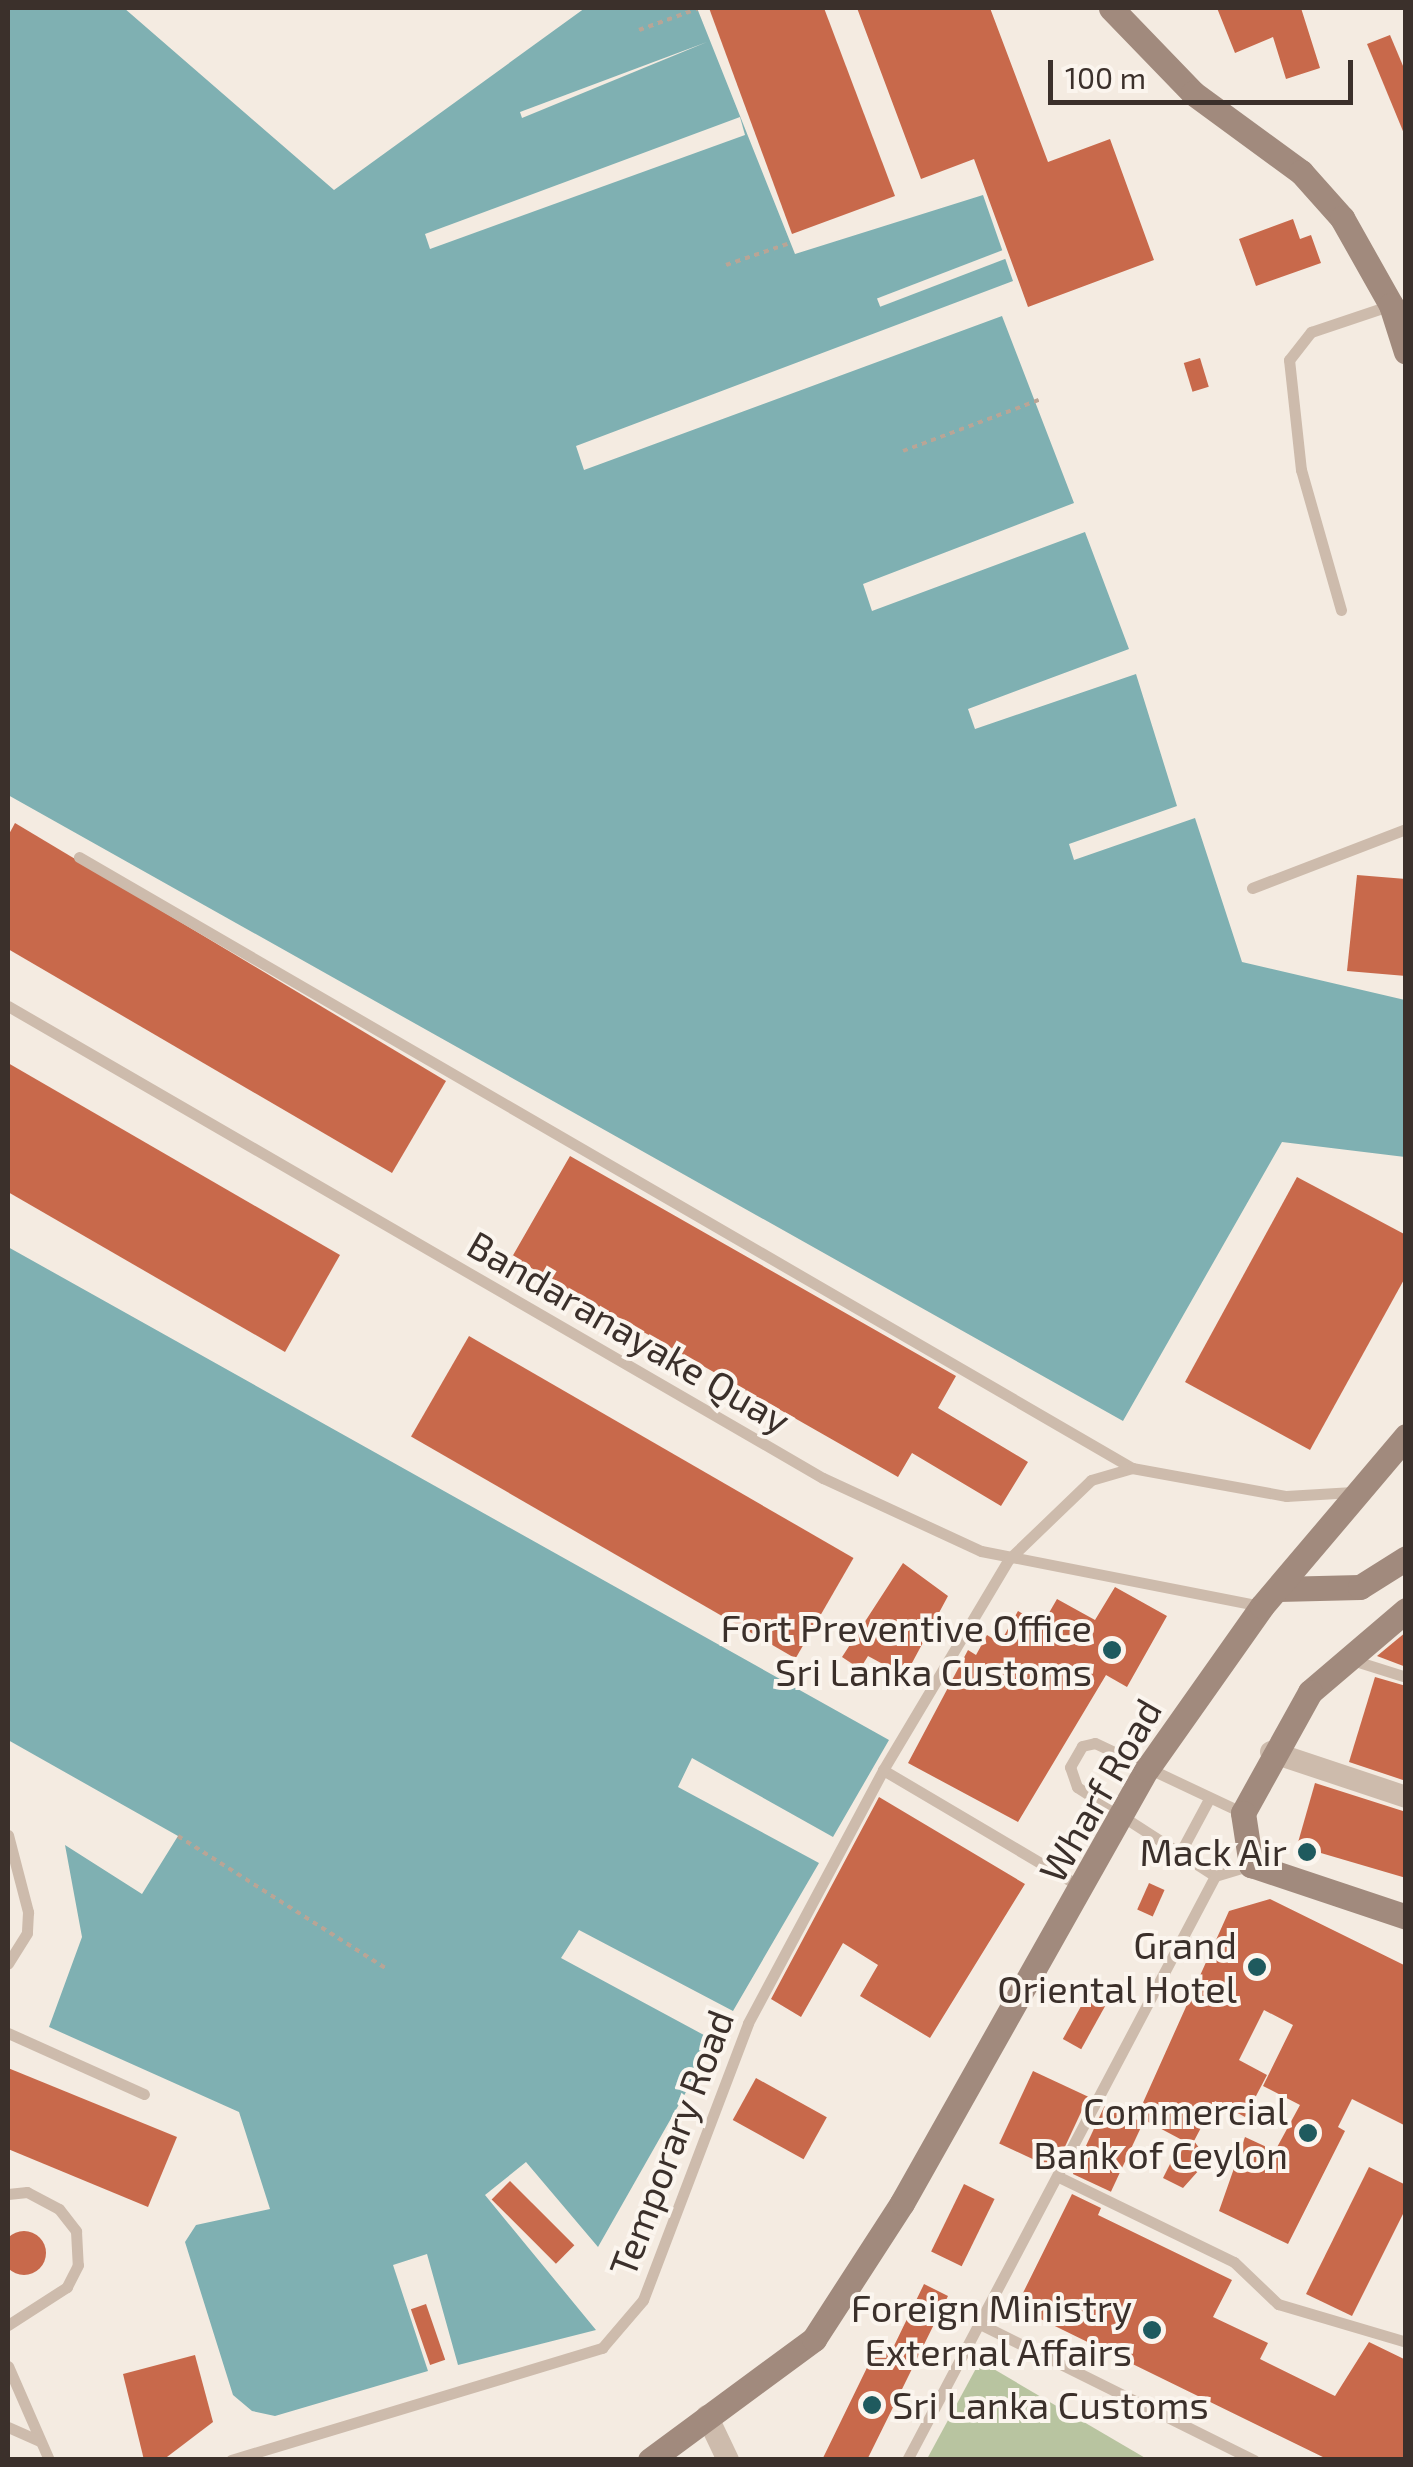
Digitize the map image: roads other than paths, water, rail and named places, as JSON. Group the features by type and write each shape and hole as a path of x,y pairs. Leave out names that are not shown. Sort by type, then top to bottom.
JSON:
{"main road":[{"path":"1111,8 1192,93 1301,172 1352,231 1391,305 1406,352"},
{"name":"Wharf Road","path":"650,2460 814,2339 1085,1889 1147,1769 1270,1598 1364,1492 1406,1436"},
{"path":"1270,1598 1360,1587 1406,1558"},
{"path":"1406,1610 1310,1692 1271,1752 1243,1813 1251,1866 1406,1917"}],"street":[{"path":"1271,1752 1406,1796"},
{"path":"707,2416 728,2460"}],"lane":[{"path":"1341,610 1301,470 1289,360 1311,332 1391,305"},
{"path":"1252,888 1406,828"},
{"path":"79,857 1132,1468 1286,1496 1364,1492"},
{"name":"Bandaranayake Quay","path":"8,1006 823,1478 1009,1558 1270,1598"},
{"name":"Temporary Road","path":"232,2460 602,2348 644,2300 748,2023 883,1770 1009,1558 1091,1480 1132,1468"},
{"path":"1349,1660 1406,1677"},
{"path":"1215,1876 1077,1787 1070,1767 1082,1746 1094,1742 1243,1813"},
{"path":"883,1770 1085,1889"},
{"path":"1180,1853 1209,1799"},
{"path":"8,1835 28,1912 27,1934 8,1963"},
{"path":"907,2460 1061,2178 1215,1876 1251,1866"},
{"path":"8,2033 144,2094"},
{"path":"1061,2178 1234,2262 1278,2304 1406,2342"},
{"path":"8,2194 27,2192 59,2209 76,2231 78,2265 68,2287 8,2325"},
{"path":"980,2324 1254,2460"},
{"path":"8,2366 49,2460"},
{"path":"8,2428 39,2441"}],"water":[{"path":"8,8 124,8 334,190 585,8 697,8 795,254 983,195 1013,281 576,446 584,470 1002,316 1074,503 863,584 872,611 1085,532 1129,649 968,709 975,729 1136,674 1177,806 1069,844 1074,860 1195,818 1242,962 1405,1000 1405,1157 1282,1142 1123,1421 8,795"},
{"path":"8,1247 889,1740 833,1837 692,1758 678,1787 819,1863 733,2011 579,1930 561,1958 715,2041 598,2247 526,2162 485,2195 596,2330 458,2365 427,2254 393,2265 428,2371 275,2416 252,2411 233,2395 185,2242 196,2225 270,2209 239,2112 49,2027 82,1937 65,1845 142,1894 178,1836 8,1740"}],"place":[{"name":"Fort Preventive Office Sri Lanka Customs","path":"1112,1650"},
{"name":"Mack Air","path":"1307,1852"},
{"name":"Grand Oriental Hotel","path":"1257,1967"},
{"name":"Commercial Bank of Ceylon","path":"1308,2133"},
{"name":"Foreign Ministry External Affairs","path":"1152,2330"},
{"name":"Sri Lanka Customs","path":"872,2405"}]}
